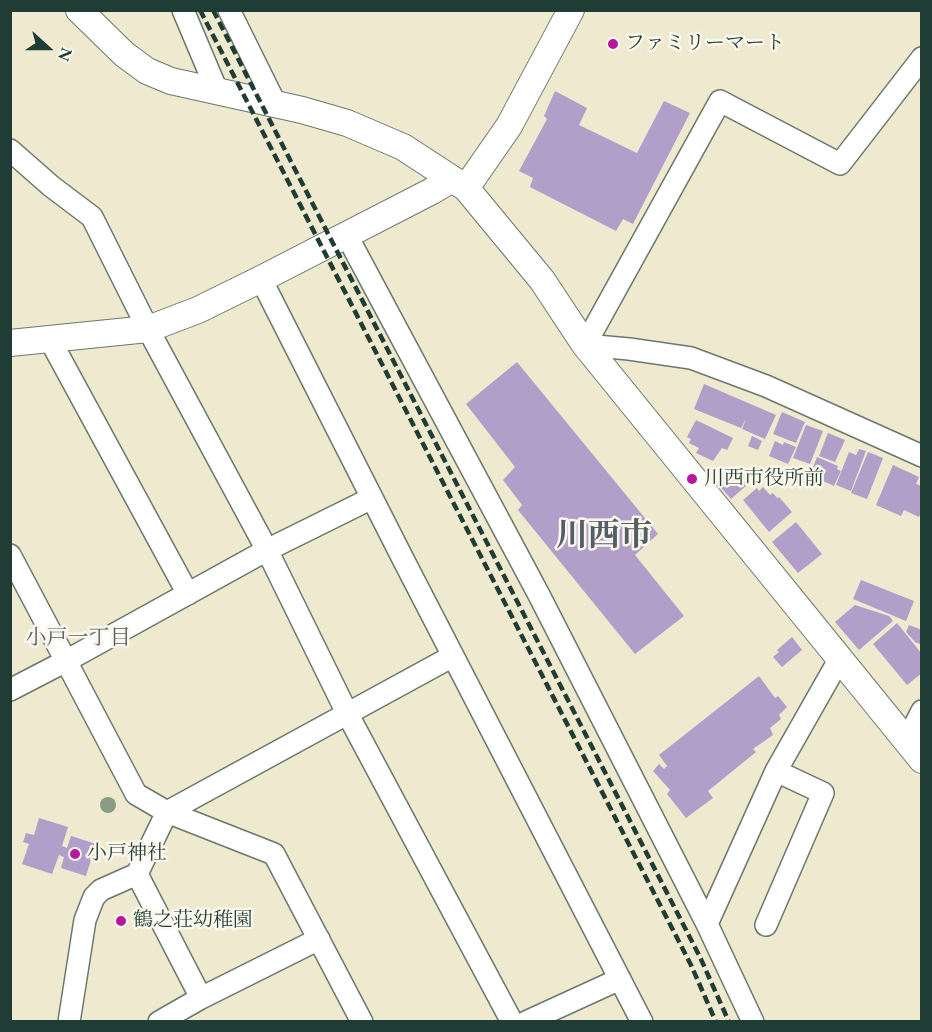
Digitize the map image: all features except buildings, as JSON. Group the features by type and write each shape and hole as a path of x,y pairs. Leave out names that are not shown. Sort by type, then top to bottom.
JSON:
{"street":[{"path":"79,10 124,54 147,71 171,81 347,123 403,147 459,184 542,280 585,345 914,751"},
{"path":"183,10 218,93"},
{"path":"229,10 276,105"},
{"path":"10,343 148,329 198,310 432,191 459,184 509,126 571,10"},
{"path":"585,345 720,101 840,164 921,58"},
{"path":"10,150 51,186 92,217 148,329 267,550 347,713 512,1022"},
{"path":"346,234 534,585 707,924 753,1022"},
{"path":"261,279 642,1022"},
{"path":"49,338 188,594"},
{"path":"585,345 629,348 691,358 766,386 921,456"},
{"path":"10,690 267,550 372,498"},
{"path":"10,555 136,794 167,812 274,854 362,1022"},
{"path":"69,1022 85,920 94,897 101,890 137,874 167,812 453,656"},
{"path":"707,924 776,771 839,660"},
{"path":"914,751 921,711"},
{"path":"766,924 823,793 776,771"},
{"path":"137,874 201,998"},
{"path":"159,1022 201,998 319,939"},
{"path":"526,1022 620,979"}],"railway":[{"path":"200,10 691,965 716,1022"},
{"path":"213,10 700,957 729,1022"}],"place":[{"name":"ファミリーマート","path":"613,44"},
{"name":"川西市役所前","path":"692,479"},
{"name":"小戸神社","path":"75,854"},
{"name":"鶴之荘幼稚園","path":"121,921"}],"district":[{"name":"川西市","path":"604,536"},
{"name":"小戸一丁目","path":"78,638"}]}
